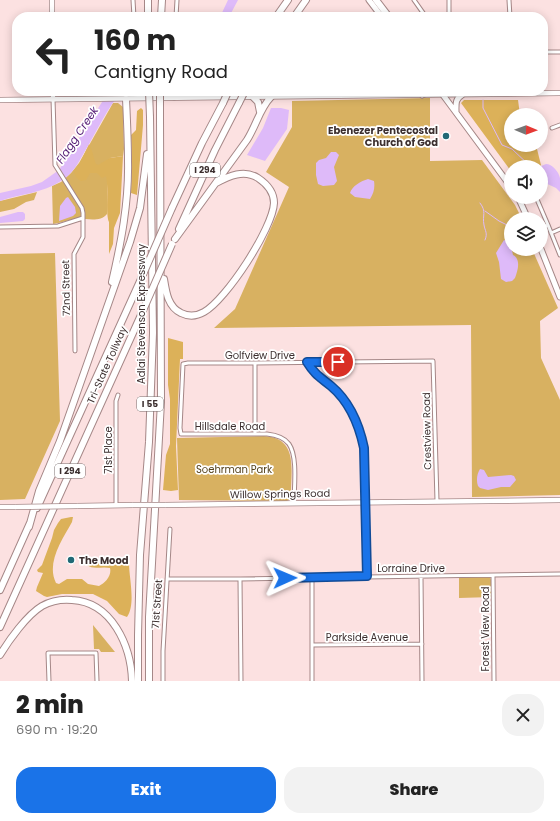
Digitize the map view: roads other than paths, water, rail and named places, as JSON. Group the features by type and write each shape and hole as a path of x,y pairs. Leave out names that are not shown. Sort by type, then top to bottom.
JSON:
{"highway":[{"path":"148,0 148,12"},
{"path":"158,0 159,12"},
{"path":"161,12 162,0"},
{"path":"280,12 288,0"},
{"path":"298,12 306,0"},
{"path":"376,0 385,12"},
{"name":"Adlai Stevenson Expressway","path":"138,681 140,556 149,442 153,333 149,96"},
{"name":"Adlai Stevenson Expressway","path":"149,681 149,617 161,402 160,96"},
{"name":"Tri-State Tollway","path":"0,590 172,208 202,143 227,96"},
{"name":"Tri-State Tollway","path":"0,627 208,164 242,96"},
{"path":"174,241 247,140 255,127 263,107 271,96"},
{"path":"253,97 258,102 260,114"},
{"path":"105,311 121,240 127,199 128,161 123,99"},
{"path":"29,527 39,492 60,441 130,242 140,208 150,126"},
{"path":"161,248 166,289 169,300 174,308 182,314 192,316 201,314 209,309 226,291 249,259 268,223 274,204 269,188 264,182 253,175 242,173 229,176 216,183"},
{"path":"0,655 35,611 42,606 58,600 77,600 101,611 115,626 126,647 129,657 132,681"}],"main road":[{"path":"370,0 378,12"},
{"path":"445,96 504,177"},
{"path":"456,112 456,101 457,98 460,96"},
{"path":"544,256 560,297"}],"street":[{"path":"52,0 52,12"},
{"path":"133,0 134,12"},
{"path":"176,12 177,0"},
{"path":"414,0 422,12"},
{"path":"449,0 449,12"},
{"path":"510,0 510,12"},
{"path":"548,52 560,52"},
{"path":"548,94 560,94"},
{"path":"0,100 271,96"},
{"name":"72nd Street","path":"53,99 55,166 82,208 83,218 83,237 74,254 75,351"},
{"path":"552,128 560,125"},
{"path":"0,227 58,226 83,218"},
{"path":"548,225 560,255"},
{"path":"551,232 560,229"},
{"name":"Golfview Drive","path":"180,434 183,364 433,360"},
{"name":"Crestview Road","path":"433,360 437,501"},
{"path":"307,362 313,373 332,387 344,400 354,414 361,432 364,448 367,576"},
{"path":"255,364 255,434"},
{"name":"71st Place","path":"116,505 116,401 118,395"},
{"name":"Hillsdale Road","path":"180,434 268,434 279,436 289,444 293,457 294,503"},
{"name":"Willow Springs Road","path":"0,507 560,500"},
{"name":"71st Street","path":"163,681 162,651 170,529"},
{"name":"Lorraine Drive","path":"167,579 560,574"},
{"path":"421,576 422,681"},
{"name":"Forest View Road","path":"493,576 494,681"},
{"path":"312,578 312,681"},
{"path":"240,579 241,681"},
{"name":"Parkside Avenue","path":"312,645 422,644"},
{"path":"49,681 48,653 96,653 97,681"}],"waterway":[{"path":"483,100 483,108 502,145 512,149 524,160"},
{"path":"480,203 484,211 484,227 486,234 485,240"},
{"path":"485,211 504,224"}],"place":[{"name":"Ebenezer Pentecostal Church of God","path":"446,136"},
{"name":"The Mood","path":"71,560"}],"water label":[{"name":"Flagg Creek","path":"77,135"}],"park label":[{"name":"Soehrman Park","path":"234,469"}]}
